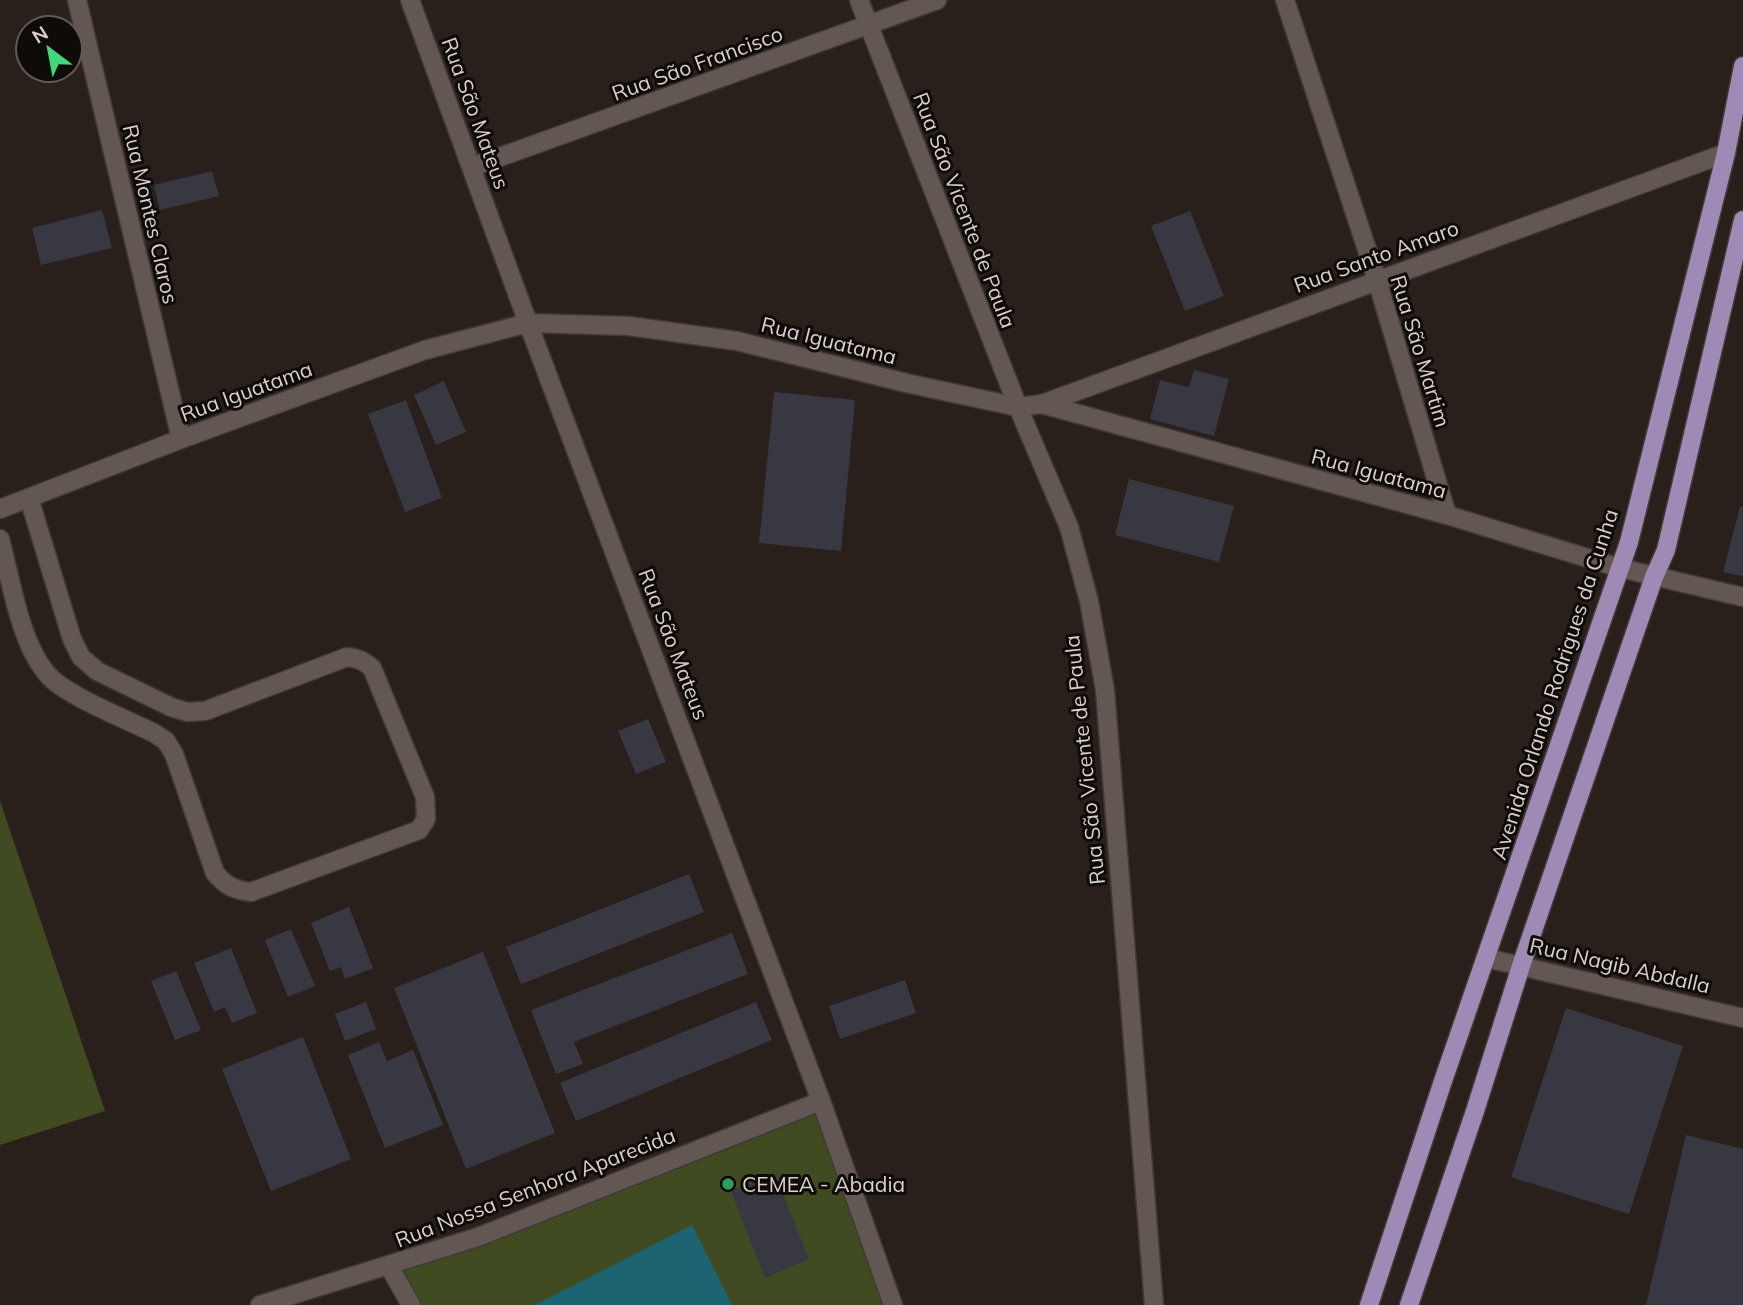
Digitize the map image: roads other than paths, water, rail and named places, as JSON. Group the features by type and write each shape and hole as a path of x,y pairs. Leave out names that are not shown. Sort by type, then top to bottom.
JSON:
{"main road":[{"name":"Avenida Orlando Rodrigues da Cunha","path":"1369,1305 1443,1081 1620,568 1726,153 1743,66"},
{"path":"1409,1305 1521,966 1665,550 1743,220"}],"street":[{"name":"Rua Montes Claros","path":"77,0 181,439"},
{"name":"Rua São Mateus","path":"410,0 528,323 821,1101 893,1305"},
{"name":"Rua São Vicente de Paula","path":"859,0 1018,407 1069,527 1089,601 1104,690 1154,1305"},
{"name":"Rua São Francisco","path":"472,167 937,0"},
{"name":"Rua São Martim","path":"1284,0 1377,280 1447,515"},
{"name":"Rua Santo Amaro","path":"1042,404 1726,153"},
{"name":"Rua Iguatama","path":"0,509 181,439 425,350 528,323 629,326 737,341 906,383 1018,407 1042,404 1447,515 1620,568 1743,597"},
{"path":"0,539 27,642 37,662 50,678 67,690 166,741 178,766 215,873 234,890 251,892 419,830 426,819 425,797 372,668 365,662 347,657 205,711 187,712 171,708 97,671 81,657 72,639 29,498"},
{"name":"Rua Nagib Abdalla","path":"1486,958 1743,1018"},
{"name":"Rua Nossa Senhora Aparecida","path":"260,1305 478,1237 821,1101"},
{"path":"390,1266 411,1305"}],"water":[{"path":"692,1225 732,1305 535,1305"}],"place":[{"name":"CEMEA - Abadia","path":"728,1184"}]}
